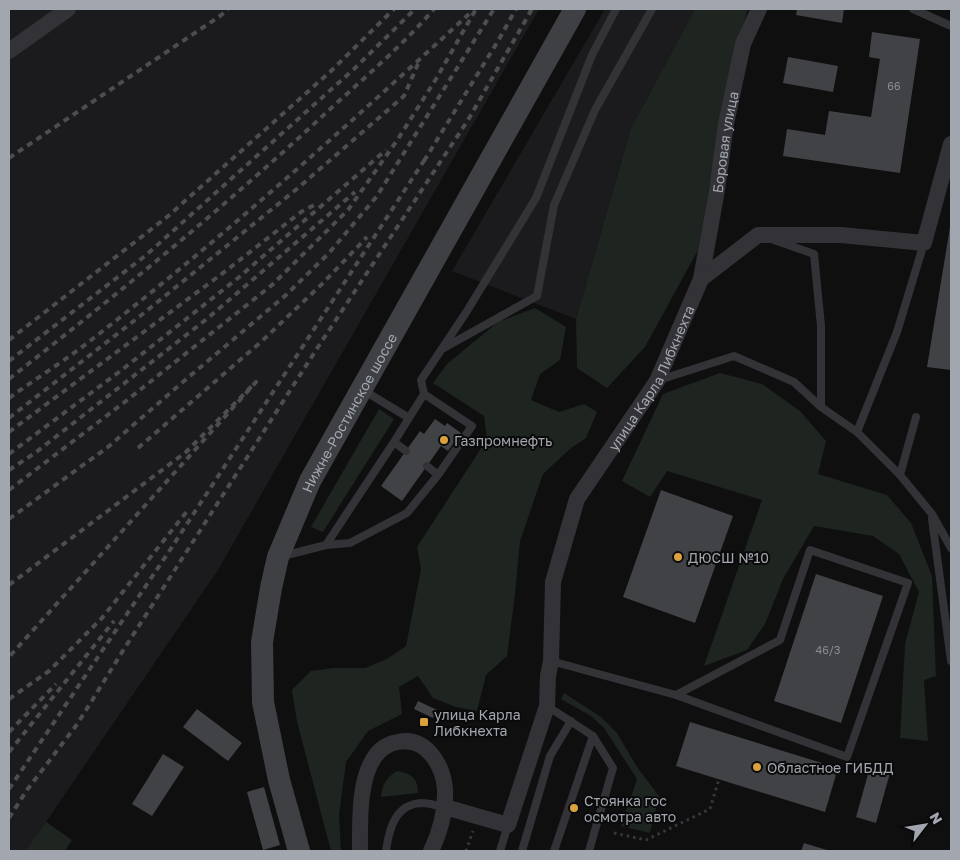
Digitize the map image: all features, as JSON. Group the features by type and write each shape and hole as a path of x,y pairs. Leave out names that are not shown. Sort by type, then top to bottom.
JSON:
{"street":[{"path":"9,51 68,9"},
{"name":"Нижне-Ростинское шоссе","path":"299,851 278,780 263,702 262,642 278,557 310,481 575,9"},
{"name":"Боровая улица","path":"701,279 717,190 726,124 743,44 759,9"},
{"path":"758,235 841,235 924,243 951,144"},
{"name":"улица Карла Либкнехта","path":"508,825 547,706 548,676 551,661 553,582 577,499 657,381 701,279 758,235"},
{"path":"360,851 362,794 368,770 376,754 392,743 410,740 423,745 433,755 440,769 445,787 445,807 436,840 430,851"},
{"path":"445,807 508,825"}],"lane":[{"path":"326,545 424,394 421,380 536,198 592,55 616,9"},
{"path":"441,350 537,296 554,205 595,110 652,9"},
{"path":"913,9 951,26"},
{"path":"758,235 814,254 821,326 821,407"},
{"path":"856,432 897,332 924,243"},
{"path":"657,381 734,356 794,382 821,407 856,432 900,475 932,514 951,548"},
{"path":"362,389 409,418"},
{"path":"278,557 326,545 350,543 408,513 438,475 472,426 424,394"},
{"path":"900,475 916,417"},
{"path":"394,442 406,451"},
{"path":"427,466 438,475"},
{"path":"932,514 951,661"},
{"path":"551,661 676,695 848,757 908,583 810,550 780,640 676,695"},
{"path":"547,706 593,736 613,768 589,851"},
{"path":"522,851 550,756 570,721"},
{"path":"554,851 593,736"},
{"path":"386,851 388,830 399,811 422,803 445,807"},
{"path":"500,851 508,825"}],"path":[{"path":"614,833 646,840 710,809 719,780"}],"shaded area":[{"path":"9,9 539,9 218,570 25,851 9,851"},
{"path":"605,9 695,9 631,128 576,319 452,271"},
{"path":"695,9 748,9 728,80 698,250 645,347 607,388 577,368 576,319 631,128"},
{"path":"535,308 566,327 560,360 540,374 531,400 559,412 584,404 597,412 586,438 571,448 543,474 520,541 507,656 486,675 477,711 456,707 433,698 418,676 399,687 402,714 368,731 346,762 339,815 341,851 331,851 297,722 292,690 311,671 333,668 365,668 387,659 406,646 421,569 417,547 487,439 484,416 433,383 447,364 498,322"},
{"path":"720,373 762,384 800,411 826,441 818,474 887,495 911,523 932,576 936,676 924,680 928,741 900,738 905,644 919,592 899,554 873,536 814,526 783,579 765,624 747,650 704,666 762,500 667,471 650,497 622,481 663,394"},
{"path":"379,409 394,419 323,532 311,527"},
{"path":"564,693 601,717 617,733 637,767 659,796 650,833 621,826 637,779 604,728 591,716 561,699"},
{"path":"397,771 413,777 417,784 418,793 381,797 386,781"},
{"path":"46,822 72,840 65,851 25,851"}],"building":[{"path":"797,9 844,9 842,23 796,15"},
{"path":"872,32 920,39 900,173 783,156 787,129 825,135 829,111 871,117 880,59 869,57"},
{"path":"788,57 838,66 833,92 783,83"},
{"path":"951,227 951,370 927,367"},
{"path":"435,419 445,426 447,423 461,433 448,451 441,446 402,501 381,486 420,431 424,434"},
{"name":"ДЮСШ №10","path":"661,490 733,516 695,623 623,597"},
{"path":"816,574 883,596 841,723 774,701"},
{"path":"418,701 437,710 433,718 414,709"},
{"path":"197,709 242,743 228,761 183,727"},
{"name":"Областное ГИБДД","path":"690,722 838,768 825,812 676,766"},
{"path":"163,754 184,767 152,816 132,804"},
{"path":"870,767 890,773 876,823 856,817"},
{"path":"264,787 280,845 263,850 247,792"},
{"path":"804,843 830,851 801,851"}],"railway":[{"path":"9,158 228,9"},
{"path":"9,340 167,217 331,71 394,9"},
{"path":"9,361 145,256 354,69 415,9"},
{"path":"9,379 91,314 251,181 409,36 434,9"},
{"path":"9,490 126,401 272,285 348,210 398,139 436,79 476,9"},
{"path":"9,519 108,447 286,295 329,253 377,196 494,9"},
{"path":"424,161 516,9"},
{"path":"9,818 27,790 78,723 318,347 468,120 532,9"},
{"path":"9,398 86,344 185,265 376,99 469,14"},
{"path":"9,418 139,317 298,188 404,96 418,64"},
{"path":"9,454 123,369 238,278 386,150"},
{"path":"9,789 166,556 427,156"},
{"path":"9,470 35,453 208,318 355,192"},
{"path":"9,432 227,270 301,212 318,203"},
{"path":"138,448 262,341 323,283 367,237"},
{"path":"9,585 186,452 256,382 9,657"},
{"path":"9,699 49,671 102,618 188,510"},
{"path":"9,752 114,621"},
{"path":"9,732 56,684"}],"place":[{"name":"Газпромнефть","path":"444,440"},
{"name":"ДЮСШ №10","path":"678,557"},
{"name":"улица Карла Либкнехта","path":"424,722"},
{"name":"Областное ГИБДД","path":"757,767"},
{"name":"Стоянка гос осмотра авто","path":"574,808"}]}
